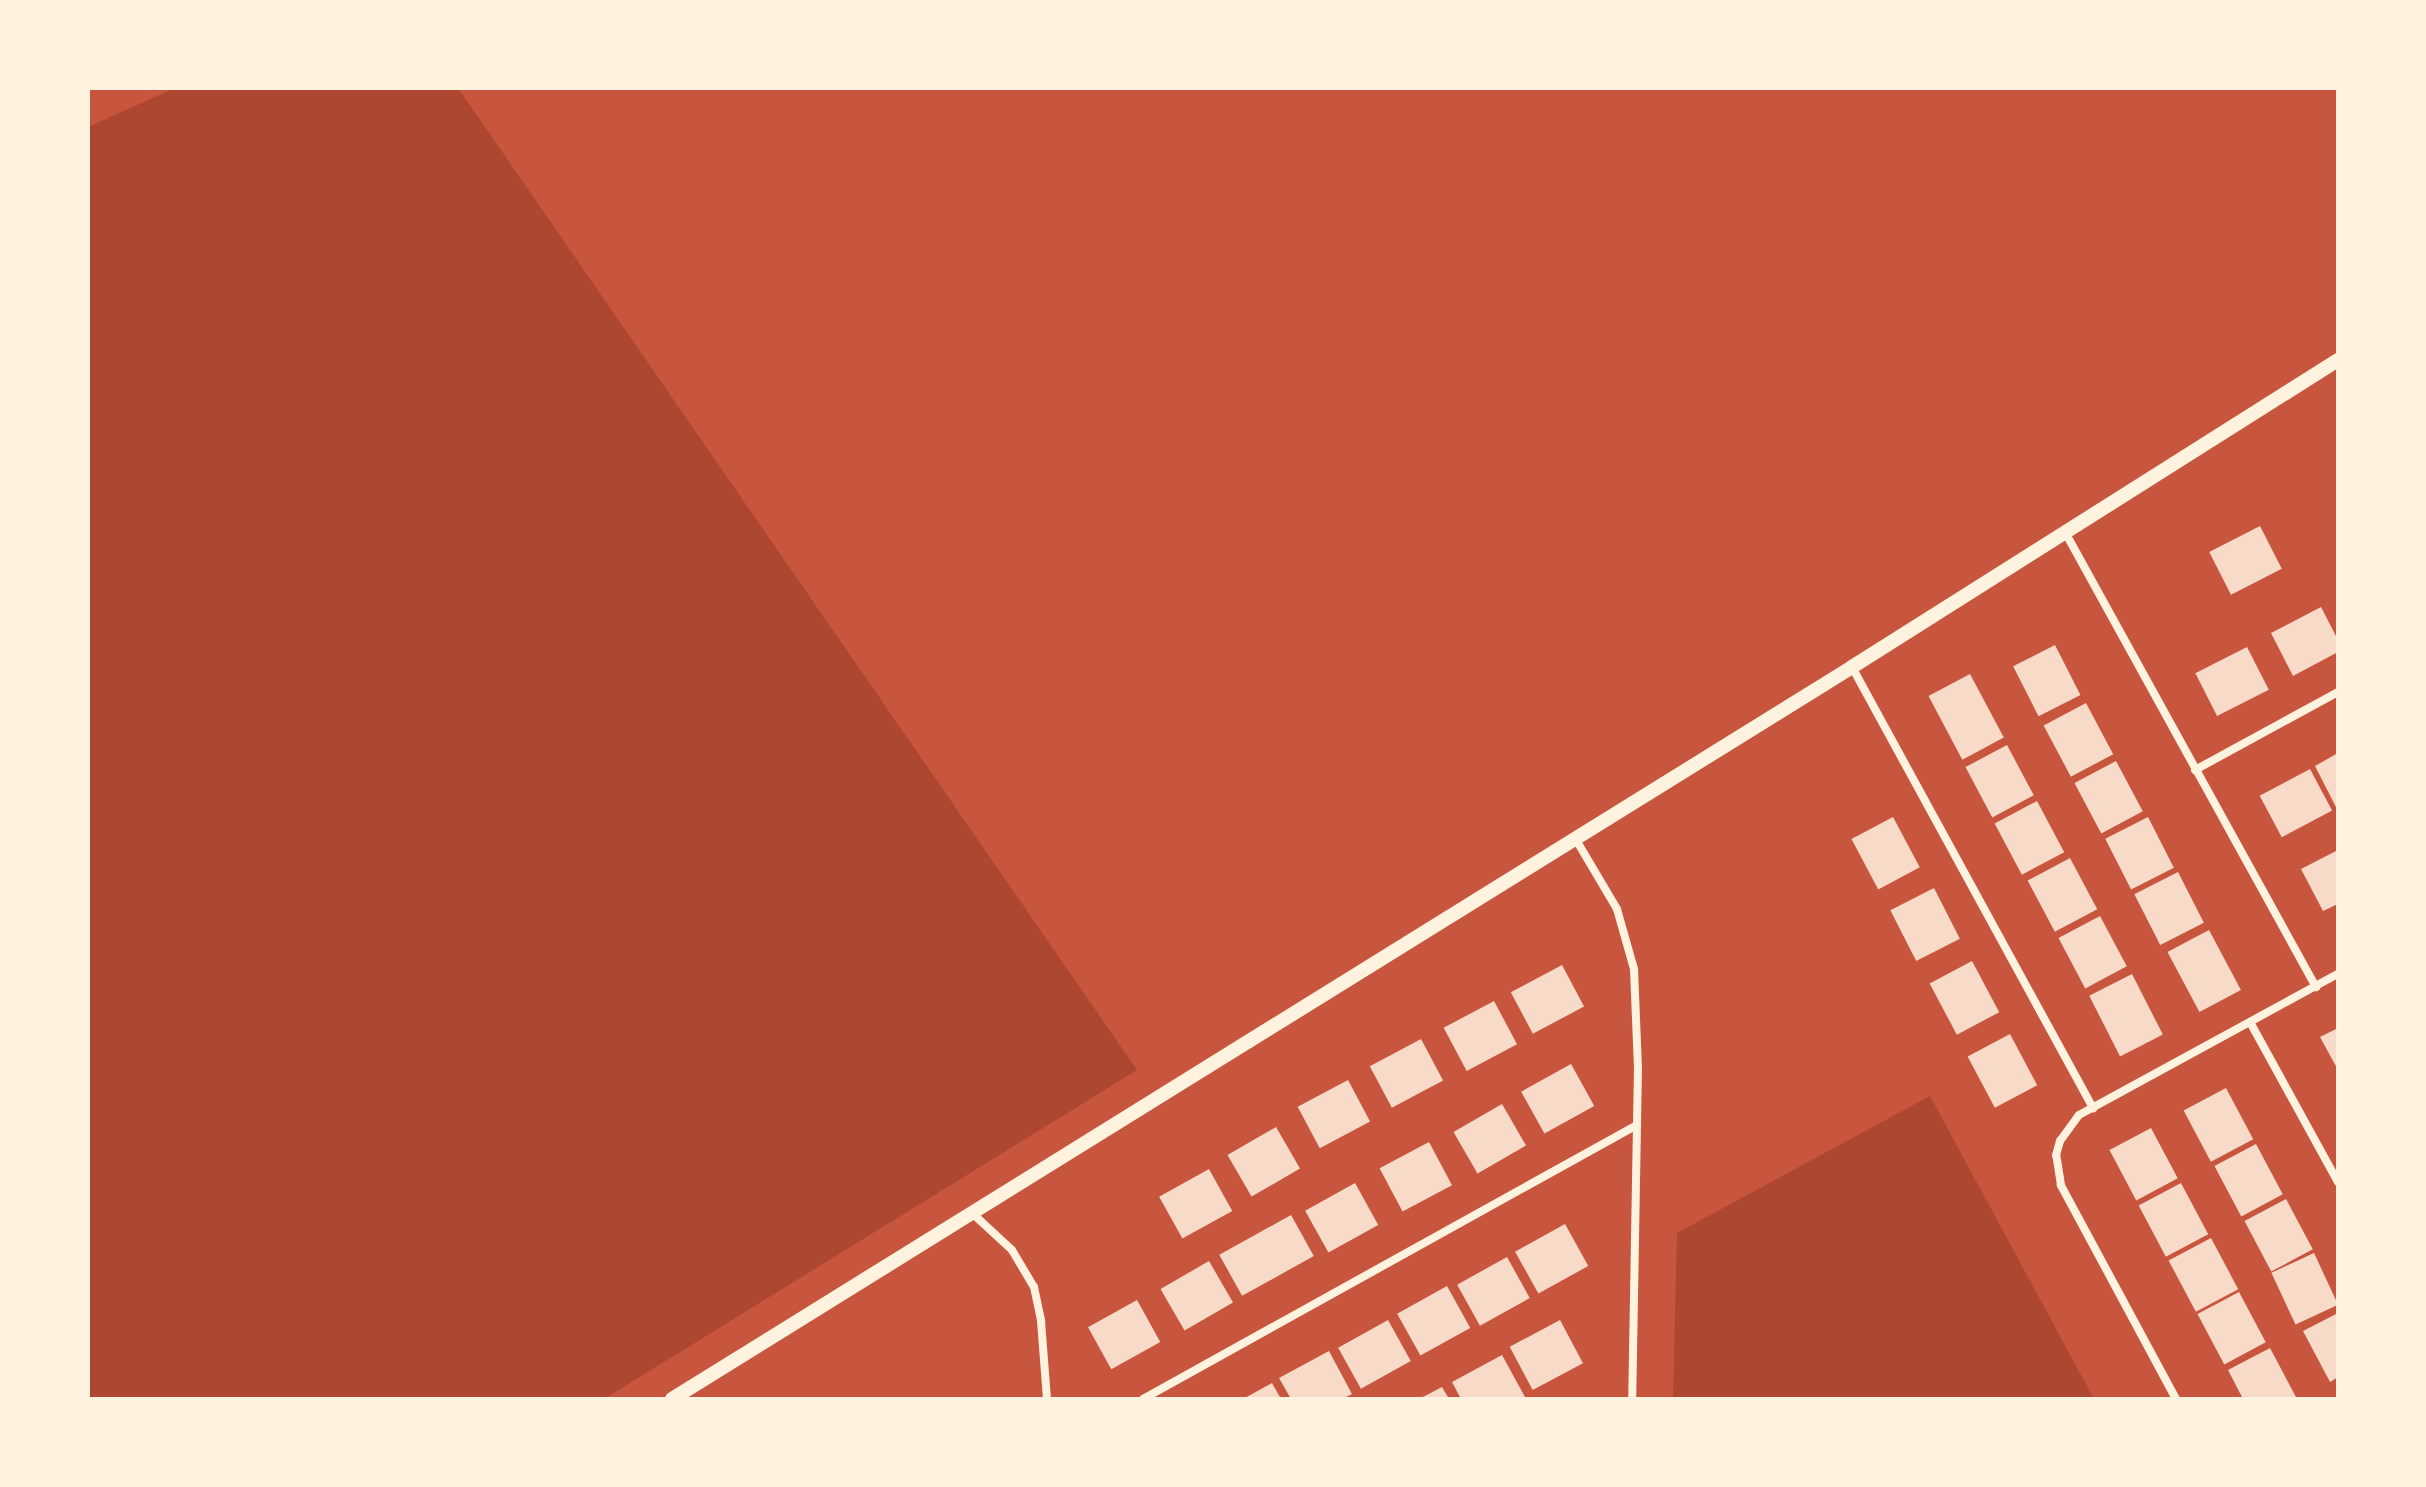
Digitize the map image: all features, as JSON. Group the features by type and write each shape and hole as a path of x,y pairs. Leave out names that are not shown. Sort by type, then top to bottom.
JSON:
{"street":[{"path":"672,1399 1852,667 2338,360"},
{"path":"2065,532 2316,987"},
{"path":"1852,667 2093,1108"},
{"path":"2195,770 2338,692"},
{"path":"1575,838 1608,890 1627,936 1638,1009 1632,1399"},
{"path":"2176,1399 2061,1185 2056,1155 2060,1141 2079,1115 2338,974"},
{"path":"2250,1022 2338,1182"},
{"path":"1143,1399 1637,1125"},
{"path":"971,1212 1012,1250 1034,1287 1041,1321 1047,1399"}],"shaded area":[{"path":"175,88 458,88 1137,1070 604,1399 88,1399 88,127"},
{"path":"1930,1096 2094,1399 1673,1399 1677,1233"}],"building":[{"path":"2260,526 2282,569 2231,595 2209,552"},
{"path":"2321,607 2338,640 2338,652 2293,676 2271,633"},
{"path":"2055,645 2080,695 2039,716 2013,666"},
{"path":"2247,647 2269,690 2217,716 2195,673"},
{"path":"1970,674 2004,738 1962,760 1929,696"},
{"path":"2086,703 2113,754 2071,777 2044,726"},
{"path":"2007,745 2034,795 1992,817 1966,767"},
{"path":"2338,753 2338,811 2315,766"},
{"path":"2116,761 2143,811 2101,833 2075,783"},
{"path":"2310,769 2332,810 2282,837 2260,796"},
{"path":"2037,801 2064,852 2022,875 1995,824"},
{"path":"1893,817 1920,867 1878,889 1852,839"},
{"path":"2148,817 2174,868 2131,890 2105,839"},
{"path":"2338,850 2338,904 2323,911 2301,869"},
{"path":"2070,858 2097,909 2055,932 2028,881"},
{"path":"2178,872 2204,923 2160,945 2134,894"},
{"path":"1934,888 1960,939 1916,961 1890,910"},
{"path":"2100,916 2127,966 2085,988 2059,938"},
{"path":"2209,930 2241,990 2199,1012 2168,952"},
{"path":"1972,961 1999,1012 1957,1035 1930,984"},
{"path":"1562,965 1584,1006 1533,1034 1511,992"},
{"path":"2132,974 2163,1035 2120,1056 2089,996"},
{"path":"1494,1001 1517,1044 1467,1071 1444,1028"},
{"path":"2338,1028 2338,1070 2320,1037"},
{"path":"2010,1034 2037,1085 1995,1108 1968,1057"},
{"path":"1421,1039 1443,1080 1392,1108 1370,1066"},
{"path":"1571,1064 1594,1106 1544,1134 1521,1092"},
{"path":"1348,1080 1370,1121 1320,1148 1298,1107"},
{"path":"2226,1088 2253,1139 2211,1162 2184,1111"},
{"path":"1502,1104 1526,1146 1478,1174 1454,1132"},
{"path":"1276,1127 1300,1169 1252,1197 1228,1155"},
{"path":"2151,1128 2178,1178 2136,1200 2110,1150"},
{"path":"1429,1142 1452,1185 1403,1212 1380,1168"},
{"path":"2256,1144 2283,1194 2241,1216 2215,1166"},
{"path":"1209,1169 1232,1211 1182,1239 1159,1197"},
{"path":"1355,1183 1378,1225 1328,1253 1305,1211"},
{"path":"2181,1183 2208,1234 2166,1257 2139,1206"},
{"path":"2286,1199 2313,1249 2271,1271 2245,1221"},
{"path":"1291,1215 1314,1256 1242,1296 1219,1255"},
{"path":"1565,1224 1588,1266 1538,1294 1515,1252"},
{"path":"2211,1238 2238,1289 2196,1312 2169,1261"},
{"path":"2314,1253 2338,1305 2295,1325 2271,1273"},
{"path":"1507,1257 1530,1298 1480,1326 1457,1285"},
{"path":"1209,1261 1233,1303 1185,1331 1161,1289"},
{"path":"1447,1286 1470,1328 1420,1356 1397,1314"},
{"path":"2239,1292 2266,1342 2224,1364 2198,1314"},
{"path":"1137,1300 1160,1342 1111,1369 1088,1327"},
{"path":"2338,1313 2338,1377 2330,1382 2303,1331"},
{"path":"1388,1320 1411,1361 1361,1389 1338,1348"},
{"path":"1560,1320 1583,1363 1533,1390 1510,1347"},
{"path":"2270,1348 2297,1399 2243,1399 2228,1370"},
{"path":"1329,1351 1352,1394 1342,1399 1291,1399 1279,1378"},
{"path":"1502,1355 1525,1397 1461,1399 1452,1382"},
{"path":"1272,1383 1281,1399 1243,1399"},
{"path":"1442,1387 1449,1399 1419,1399"}]}
